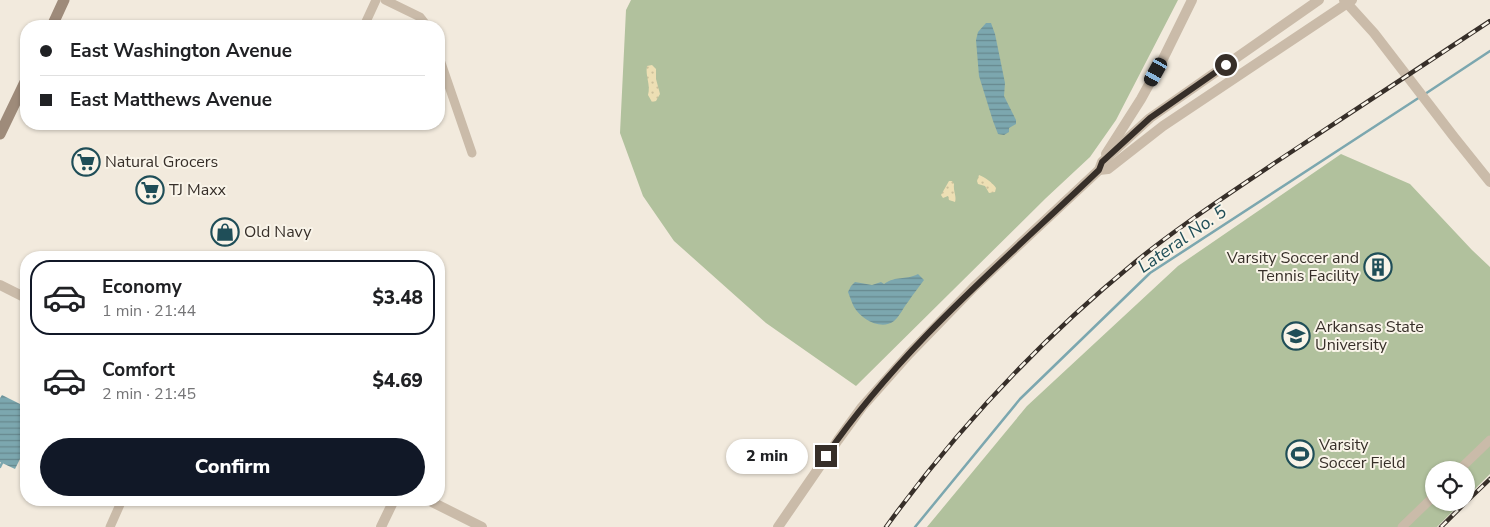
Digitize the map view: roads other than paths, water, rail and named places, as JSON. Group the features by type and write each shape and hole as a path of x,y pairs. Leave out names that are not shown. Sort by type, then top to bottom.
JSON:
{"main road":[{"path":"55,20 64,0"},
{"path":"0,134 20,92"}],"street":[{"path":"367,20 376,0"},
{"path":"385,0 420,17 422,20"},
{"path":"1101,166 1113,142 1164,59 1192,0"},
{"path":"1303,11 1308,0"},
{"path":"778,527 870,396 974,287 1150,118 1319,0"},
{"path":"1101,166 1108,169 1163,126 1227,82 1297,38 1347,1 1374,32 1490,182"},
{"path":"445,75 472,153"},
{"path":"0,285 20,295"},
{"path":"1468,461 1490,440"},
{"path":"1402,527 1425,505"},
{"path":"110,527 119,506"},
{"path":"381,527 391,506"},
{"path":"440,506 478,526"}],"water":[{"path":"986,23 991,23 995,34 1005,83 1004,96 1016,120 1016,124 1009,128 1009,132 1004,135 998,134 979,76 976,40 978,32"},
{"path":"918,274 924,280 898,317 889,324 877,324 861,316 854,307 848,292 855,282 872,285 881,282 884,284"},
{"path":"2,395 20,404 20,459 15,469 0,462 0,398"}],"waterway":[{"name":"Lateral No. 5","path":"1425,94 1490,51"},
{"name":"Lateral No. 5","path":"915,527 1020,399 1150,273 1420,97"},
{"path":"0,467 2,463"}],"railway":[{"path":"886,527 941,455 1001,387 1099,292 1168,237 1220,200 1490,21"},
{"path":"1475,493 1490,479"},
{"path":"1441,527 1457,511"}],"place":[{"name":"Natural Grocers","path":"86,162"},
{"name":"TJ Maxx","path":"150,190"},
{"name":"Old Navy","path":"225,232"},
{"name":"Varsity Soccer and Tennis Facility","path":"1378,267"},
{"name":"Arkansas State University","path":"1296,336"},
{"name":"Varsity Soccer Field","path":"1300,454"}]}
